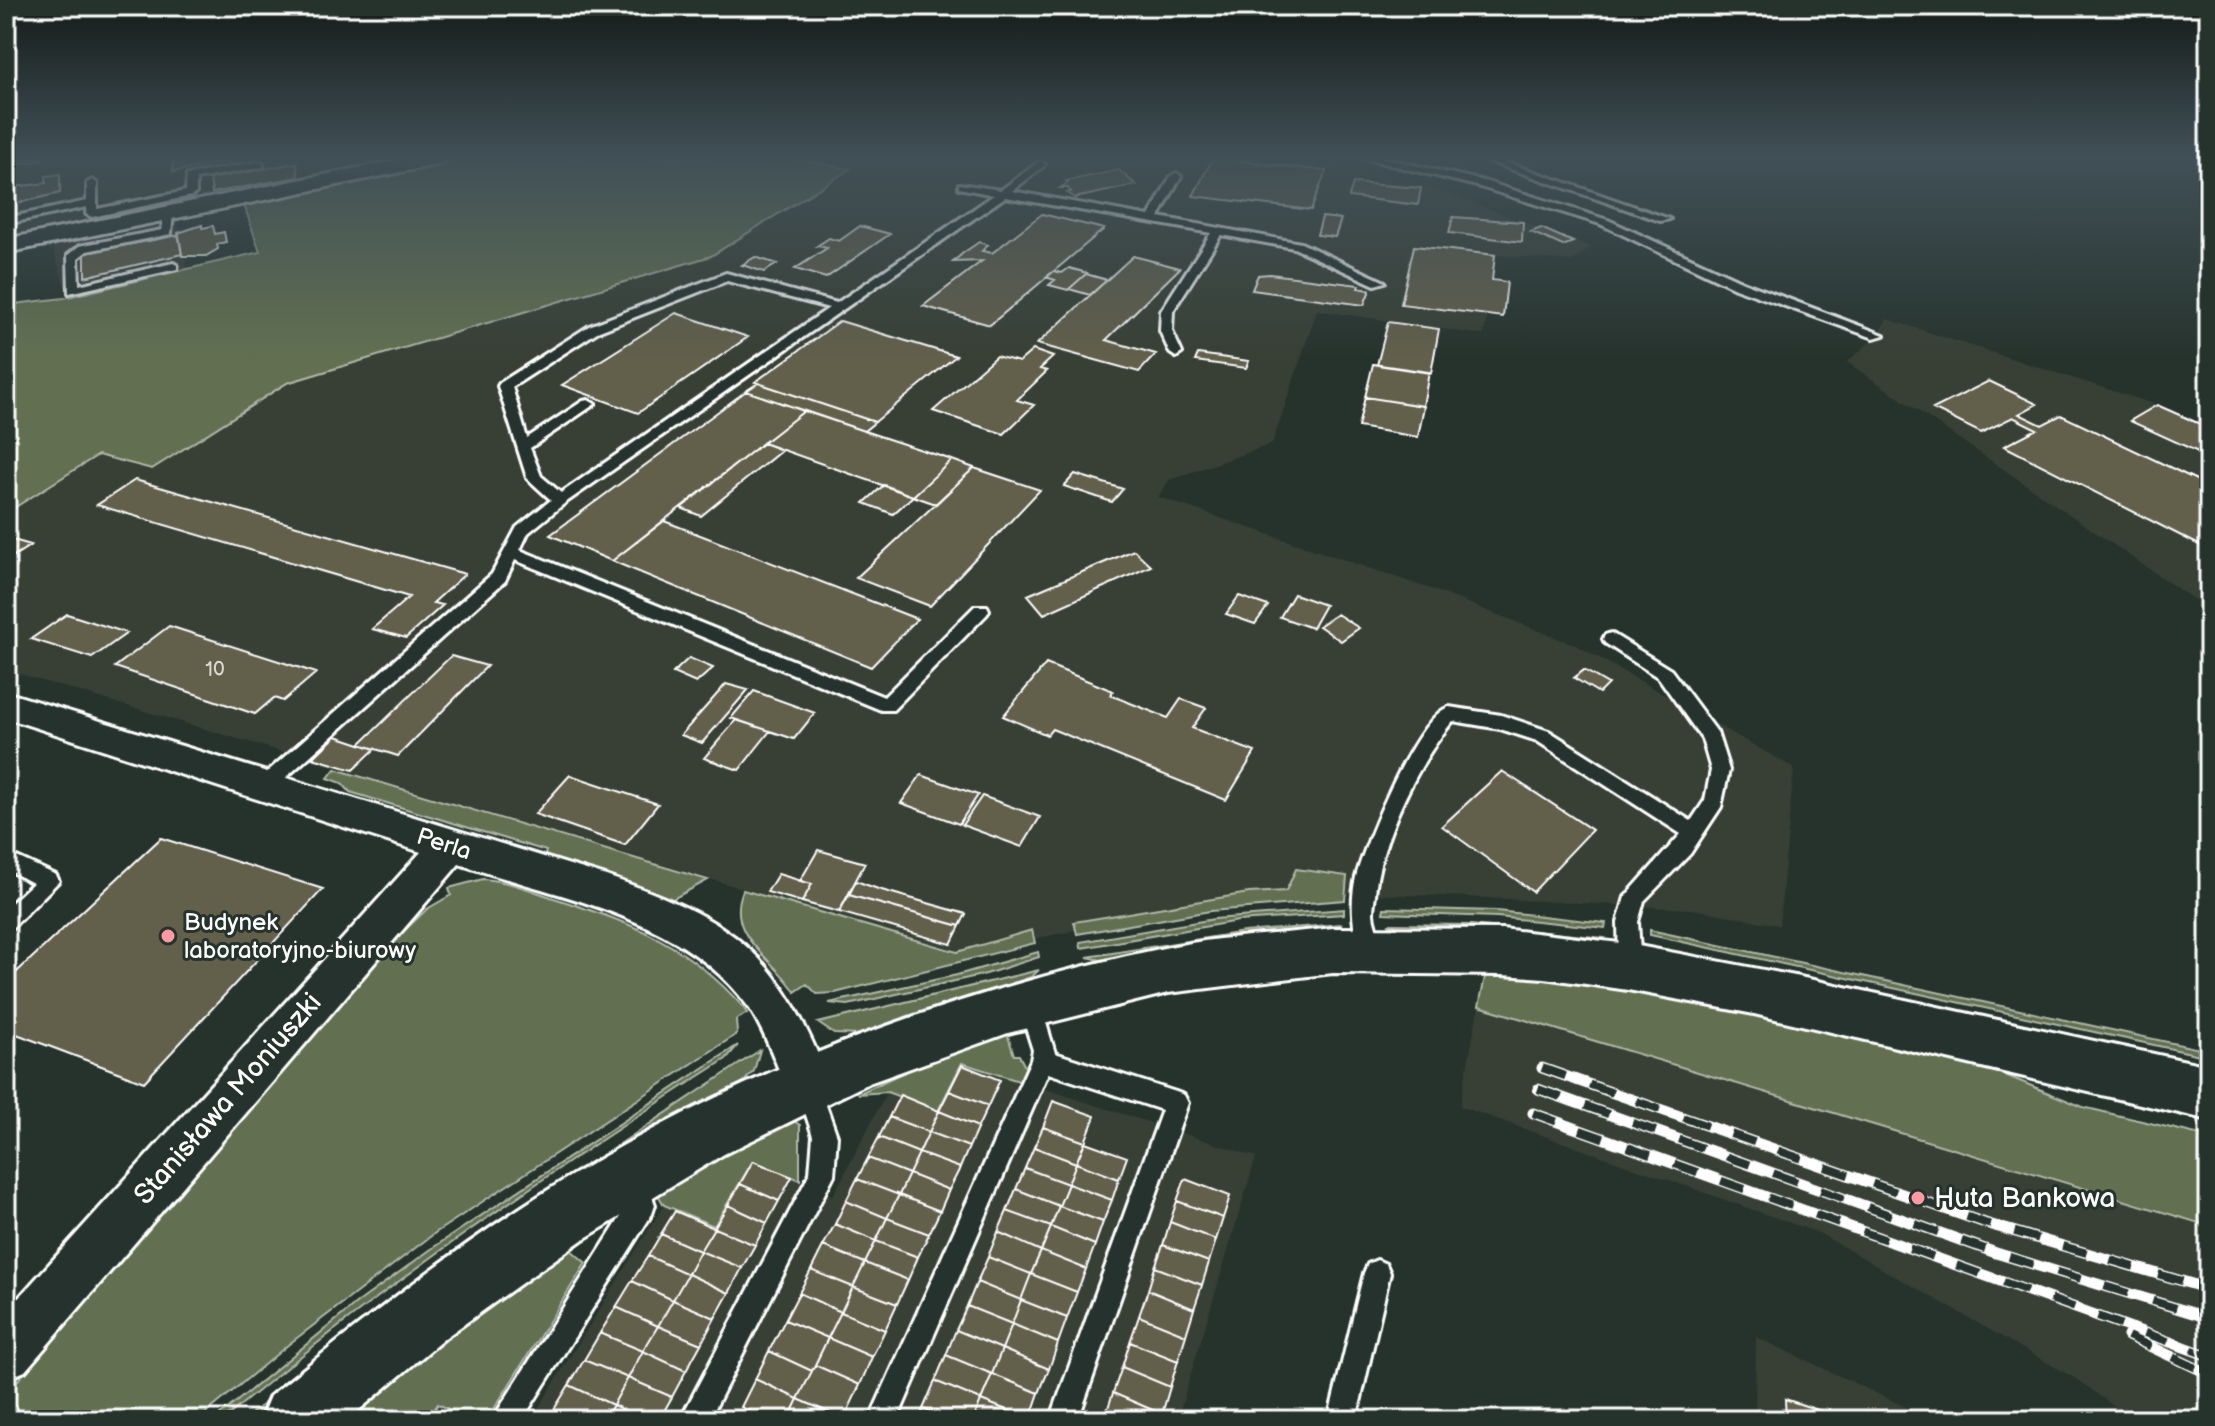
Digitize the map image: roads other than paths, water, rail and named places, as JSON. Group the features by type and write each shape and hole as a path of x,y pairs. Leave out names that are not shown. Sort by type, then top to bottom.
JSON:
{"street":[{"path":"6,246 66,225"},
{"name":"Perla","path":"9,708 264,786 628,903 670,920 709,942 742,967 768,997 786,1028 807,1083"},
{"name":"Stanisława Moniuszki","path":"6,1352 451,846"},
{"path":"294,1420 436,1304 539,1232 686,1143 807,1083 931,1031 1028,1000 1172,967 1257,956 1371,949 1505,952 1630,967 1784,997 2209,1093"}],"lane":[{"path":"167,225 167,232 83,248 72,257 73,290 173,267"},
{"path":"264,786 499,577 522,530 560,500 958,225"},
{"path":"1179,225 1297,245 1379,282"},
{"path":"1609,225 1739,285 1878,335"},
{"path":"1176,353 1166,331 1167,311 1218,231"},
{"path":"560,500 534,478 505,386 593,329 726,277 838,307"},
{"path":"522,447 588,404"},
{"path":"511,552 887,705 981,610"},
{"path":"1611,639 1665,674 1711,737 1720,770 1714,802 1693,832 1635,897 1628,922 1630,967"},
{"path":"1371,949 1363,914 1366,878 1399,788 1435,730 1449,714 1501,722 1543,736 1693,832"},
{"path":"6,860 49,881 6,921"},
{"path":"883,1420 1042,1060 1044,1050 1028,1000"},
{"path":"1042,1060 1176,1103 1064,1420"},
{"path":"694,1420 822,1175 825,1136 807,1083"},
{"path":"506,1420 643,1205"},
{"path":"1342,1420 1377,1273"}],"railway":[{"path":"1542,1068 1985,1223 2209,1289"},
{"path":"1538,1089 1996,1253 2209,1318"},
{"path":"1533,1113 2209,1356"},
{"path":"2128,1336 2209,1374"}],"place":[{"name":"Budynek laboratoryjno-biurowy","path":"168,936"},
{"name":"Huta Bankowa","path":"1918,1198"}]}
